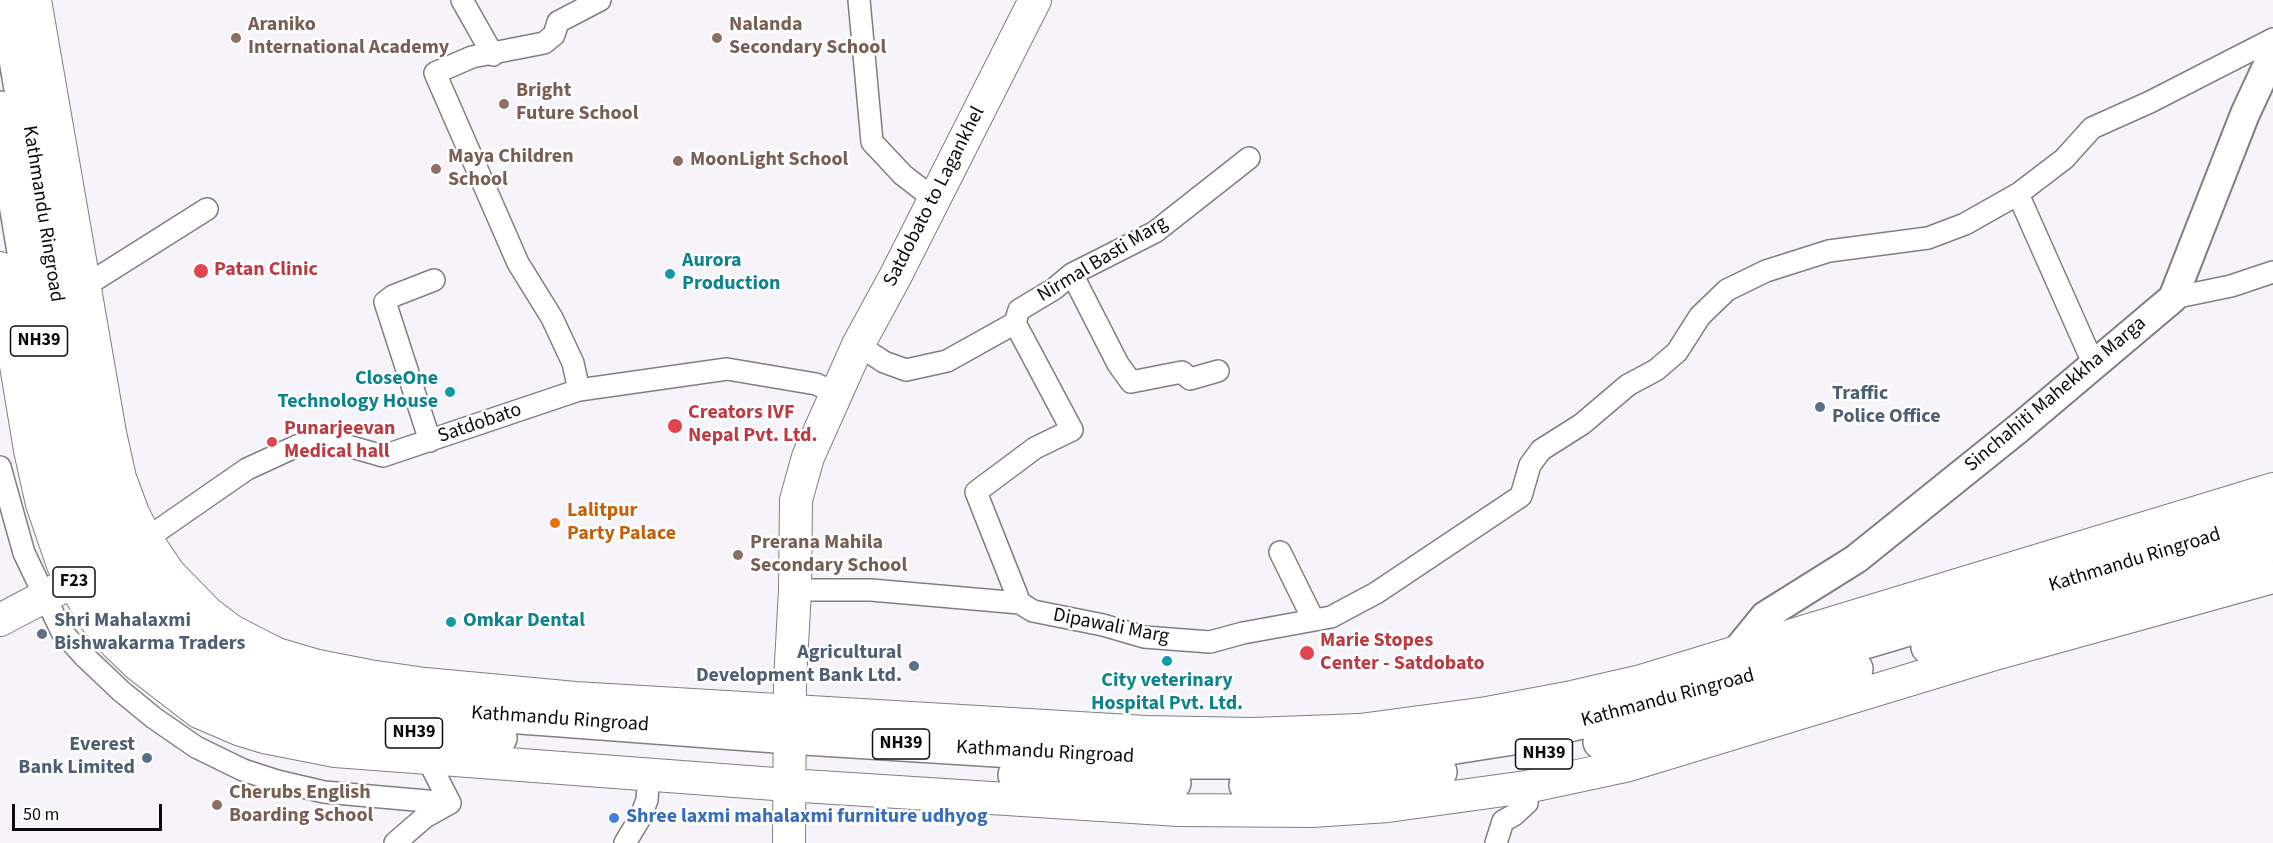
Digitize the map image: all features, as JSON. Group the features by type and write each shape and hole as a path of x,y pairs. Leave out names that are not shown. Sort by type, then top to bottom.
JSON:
{"highway":[{"name":"Kathmandu Ringroad","path":"6,0 81,446 99,508 108,562"},
{"name":"Kathmandu Ringroad","path":"0,108 66,495 108,562 147,595 184,632 246,671 302,693 334,700 789,747 908,764 1010,774 1206,784 1322,783 1437,772 1568,749 1686,720 2273,544"},
{"name":"Kathmandu Ringroad","path":"789,747 1205,762 1320,760 1462,747 1539,733 1661,703 2273,520"}],"main road":[{"path":"35,0 115,459 125,494 94,618 117,645 165,687 199,712 241,730 288,743 335,751 649,774 789,747 1146,732 1253,734 1336,732 1445,720 1634,683 2273,489"},
{"name":"Satdobato to Lagankhel","path":"837,394 858,345 896,277 933,199 1035,0"},
{"path":"0,268 28,440 50,531 108,562"},
{"path":"789,843 789,747 796,500 808,457 837,394"},
{"name":"F23","path":"0,620 108,562"},
{"path":"789,747 1179,810 1312,812 1378,807 1526,787 1574,778 1664,755 1998,654 2273,577"}],"street":[{"path":"462,0 493,55"},
{"path":"579,390 573,363 552,318 518,263 435,73 472,57 493,55 544,43 554,35 558,22 600,0"},
{"path":"859,0 872,142 903,175 933,199"},
{"path":"2094,365 2018,194 2064,159 2092,128 2150,102 2273,39"},
{"name":"Sinchahiti Mahekkha Marga","path":"1734,654 1765,616 1856,559 2173,298 2245,114 2273,54"},
{"name":"Nirmal Basti Marg","path":"858,345 884,362 906,370 946,361 1015,323 1019,310 1054,289 1072,274 1155,232 1250,158"},
{"name":"Dipawali Marg","path":"795,590 871,590 1020,603 1033,611 1103,625 1144,637 1210,642 1243,633 1331,617 1376,592 1521,496 1530,465 1541,450 1582,424 1628,385 1656,370 1677,352 1700,316 1727,290 1766,271 1829,251 1928,237 1965,224 2018,194"},
{"path":"85,286 207,209"},
{"path":"2173,298 2231,286 2273,272"},
{"path":"1072,274 1118,364 1131,382 1182,372 1190,379 1218,371"},
{"path":"430,441 385,302 393,296 434,280"},
{"path":"1015,323 1072,430 1035,448 976,492 1020,603"},
{"name":"Satdobato","path":"108,562 247,468 297,446 334,442 383,456 579,390 727,369 816,384 837,394"},
{"path":"0,467 24,554 62,632 91,663 154,718 205,752 243,770 277,781 324,792 450,803"},
{"path":"1280,552 1313,619"},
{"path":"427,758 450,803"},
{"path":"625,843 640,818 647,800 649,774"},
{"path":"1496,843 1503,821 1514,815 1527,802 1526,787"},
{"path":"395,843 425,817 450,803"}],"place":[{"name":"Araniko International Academy","path":"236,38"},
{"name":"Nalanda Secondary School","path":"717,38"},
{"name":"Bright Future School","path":"504,104"},
{"name":"MoonLight School","path":"678,161"},
{"name":"Maya Children School","path":"436,169"},
{"name":"Patan Clinic","path":"201,271"},
{"name":"Aurora Production","path":"670,274"},
{"name":"CloseOne Technology House","path":"450,392"},
{"name":"Traffic Police Office","path":"1820,407"},
{"name":"Creators IVF Nepal Pvt. Ltd.","path":"675,426"},
{"name":"Punarjeevan Medical hall","path":"272,442"},
{"name":"Lalitpur Party Palace","path":"555,523"},
{"name":"Prerana Mahila Secondary School","path":"738,555"},
{"name":"Omkar Dental","path":"451,622"},
{"name":"Shri Mahalaxmi Bishwakarma Traders","path":"42,634"},
{"name":"Marie Stopes Center - Satdobato","path":"1307,653"},
{"name":"City veterinary Hospital Pvt. Ltd.","path":"1167,661"},
{"name":"Agricultural Development Bank Ltd.","path":"914,666"},
{"name":"Everest Bank Limited","path":"147,758"},
{"name":"Cherubs English Boarding School","path":"217,805"},
{"name":"Shree laxmi mahalaxmi furniture udhyog","path":"614,818"}]}
